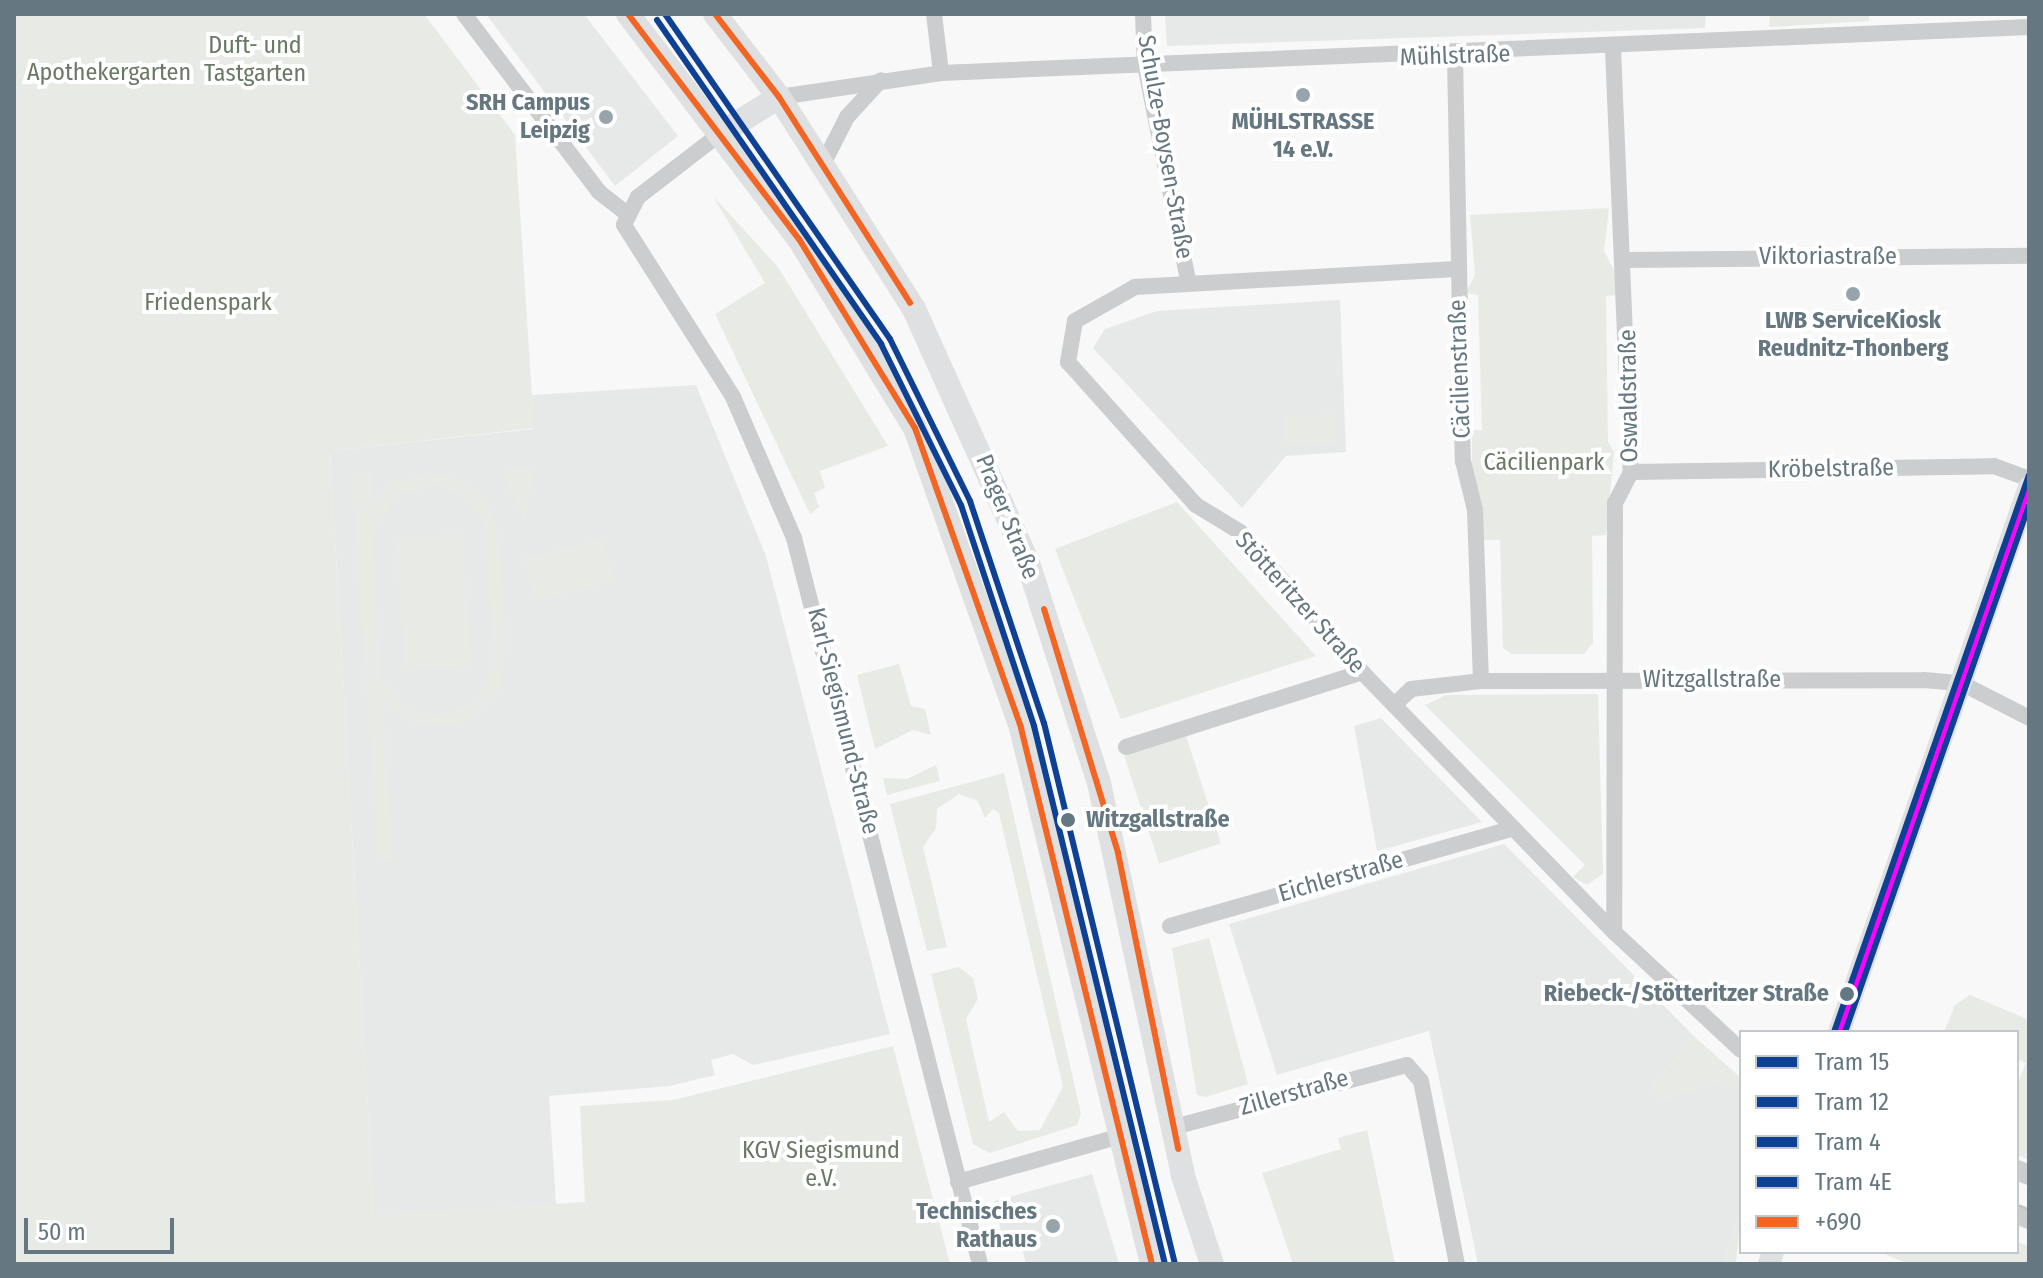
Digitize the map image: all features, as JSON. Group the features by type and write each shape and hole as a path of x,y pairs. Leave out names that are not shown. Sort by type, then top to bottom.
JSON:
{"main road":[{"path":"628,14 721,133 882,365 915,428 1021,728 1117,1137 1152,1264"},
{"name":"Prager Straße","path":"715,14 779,97 924,327 1027,560 1110,825 1174,1127 1212,1264"},
{"path":"721,133 779,97"},
{"path":"1840,1030 2029,487"}],"street":[{"path":"464,14 599,192 625,212 721,133"},
{"path":"934,14 941,73"},
{"name":"Schulze-Boysen-Straße","path":"1143,14 1145,65 1188,281"},
{"name":"Mühlstraße","path":"779,97 941,73 1613,49 1979,21 2029,27"},
{"name":"Oswaldstraße","path":"1613,49 1619,242 1626,260 1631,472 1615,503 1614,932"},
{"name":"Cäcilienstraße","path":"1455,56 1456,269 1481,681"},
{"path":"823,164 847,117 881,80"},
{"name":"Karl-Siegismund-Straße","path":"625,212 631,239 733,397 794,538 980,1264"},
{"name":"Viktoriastraße","path":"1626,260 2029,256"},
{"name":"Stötteritzer Straße","path":"1456,269 1188,281 1135,287 1089,308 1067,333 1068,362 1196,505 1240,532 1362,672 1614,932 1739,1048"},
{"name":"Kröbelstraße","path":"1631,472 1994,466 2029,479"},
{"path":"1126,747 1362,672"},
{"name":"Witzgallstraße","path":"1394,705 1411,689 1481,681 1961,683 2029,718"},
{"name":"Eichlerstraße","path":"1170,926 1513,828"},
{"name":"Zillerstraße","path":"1174,1127 1400,1063 1413,1068 1457,1264"},
{"path":"958,1182 1117,1137"}],"shaded area":[{"path":"486,14 584,14 678,136 615,186"},
{"path":"1165,14 1706,14 1705,28 1167,46"},
{"path":"1340,300 1346,452 1286,456 1242,508 1093,348 1105,329 1157,311"},
{"path":"696,385 766,556 890,1034 753,1065 733,1054 711,1060 715,1075 670,1086 549,1096 556,1204 374,1216 330,451 533,429 532,395"},
{"path":"1381,718 1482,822 1377,851 1354,726"},
{"path":"1504,844 1696,1038 1651,1085 1663,1098 1714,1083 1739,1088 1739,1217 1723,1264 1478,1264 1429,1031 1277,1075 1229,924"},
{"name":"Technisches Rathaus","path":"1092,1174 1119,1264 1026,1264 1019,1236 1003,1240 994,1201"}],"green space":[{"name":"Friedenspark","path":"14,14 424,14 515,135 534,428 330,451 374,1215 585,1202 580,1106 673,1100 893,1046 950,1264 14,1264"},
{"path":"1770,14 1869,14 1869,21 1769,27"},
{"path":"713,196 778,267 888,446 820,471 825,488 814,493 819,507 810,514 715,314 765,283"},
{"name":"Cäcilienpark","path":"1609,208 1604,251 1621,284 1619,295 1606,296 1608,442 1614,452 1606,535 1592,536 1593,643 1584,654 1512,654 1503,648 1500,540 1484,540 1472,482 1472,430 1482,430 1478,295 1466,293 1475,274 1470,215"},
{"path":"1335,415 1336,443 1285,445 1284,417"},
{"path":"516,467 534,467 525,522 502,472"},
{"path":"372,472 370,507 393,483 428,473 462,480 486,499 497,527 507,640 499,692 465,722 416,725 383,703 392,860 379,861 352,474","holes":["437,484 468,500 485,522 495,665 475,702 438,717 405,707 381,680 372,536 395,496"]},
{"path":"1177,502 1316,656 1121,719 1055,549"},
{"path":"462,534 471,666 405,670 396,539"},
{"path":"603,539 614,582 535,601 524,559"},
{"path":"899,664 911,706 925,709 931,735 913,730 875,749 857,675"},
{"path":"1598,694 1603,874 1587,885 1573,877 1585,865 1425,705 1446,695"},
{"path":"1186,736 1221,843 1159,864 1124,756"},
{"path":"936,765 940,781 887,795 883,778 907,779"},
{"path":"1004,773 1081,1114 1077,1125 990,1153 973,1144 931,974 959,967 973,978 978,999 966,1019 989,1122 1004,1112 1018,1131 1040,1130 1063,1087 999,813 993,809 985,818 978,801 959,794 937,809 936,828 923,847 947,947 927,951 890,804"},
{"path":"1209,938 1248,1084 1206,1097 1197,1095 1172,948"},
{"path":"1970,995 2029,1020 2029,1160 2019,1156 2019,1080 2026,1063 2019,1060 2019,1030 1945,1030 1955,1005"},
{"path":"1696,1038 1739,1076 1739,1088 1714,1083 1663,1098 1651,1085"},
{"path":"1367,1130 1395,1264 1293,1264 1262,1173 1341,1149 1338,1138"},
{"path":"1739,1217 1736,1264 1723,1264"},
{"path":"2019,1243 2029,1246 2029,1264 1909,1264 1885,1254 2019,1254"}],"tram line":[{"name":"15","path":"665,14 890,339 970,501 1044,723 1175,1264"},
{"name":"12","path":"657,20 881,344 961,505 1034,726 1165,1264"},
{"name":"4","path":"1835,1030 2029,475"},
{"name":"4E","path":"1846,1030 2029,505"},
{"path":"2019,1206 2029,1210"}],"transit line":[{"name":"+690","path":"628,14 799,239 915,428 1021,728 1152,1264"},
{"name":"+690","path":"715,14 779,97 910,303"},
{"path":"1840,1030 2029,487"},
{"name":"+690","path":"1044,609 1118,853 1178,1149"}],"place":[{"name":"MÜHLSTRASSE 14 e.V.","path":"1303,95"},
{"name":"SRH Campus Leipzig","path":"606,117"},
{"name":"LWB ServiceKiosk Reudnitz-Thonberg","path":"1853,294"},
{"name":"Witzgallstraße","path":"1068,820"},
{"name":"Riebeck-/Stötteritzer Straße","path":"1847,994"},
{"name":"Technisches Rathaus","path":"1053,1226"}],"park label":[{"name":"Duft- und Tastgarten","path":"255,60"},
{"name":"Apothekergarten","path":"109,73"},
{"name":"KGV Siegismund e.V.","path":"821,1165"}]}
